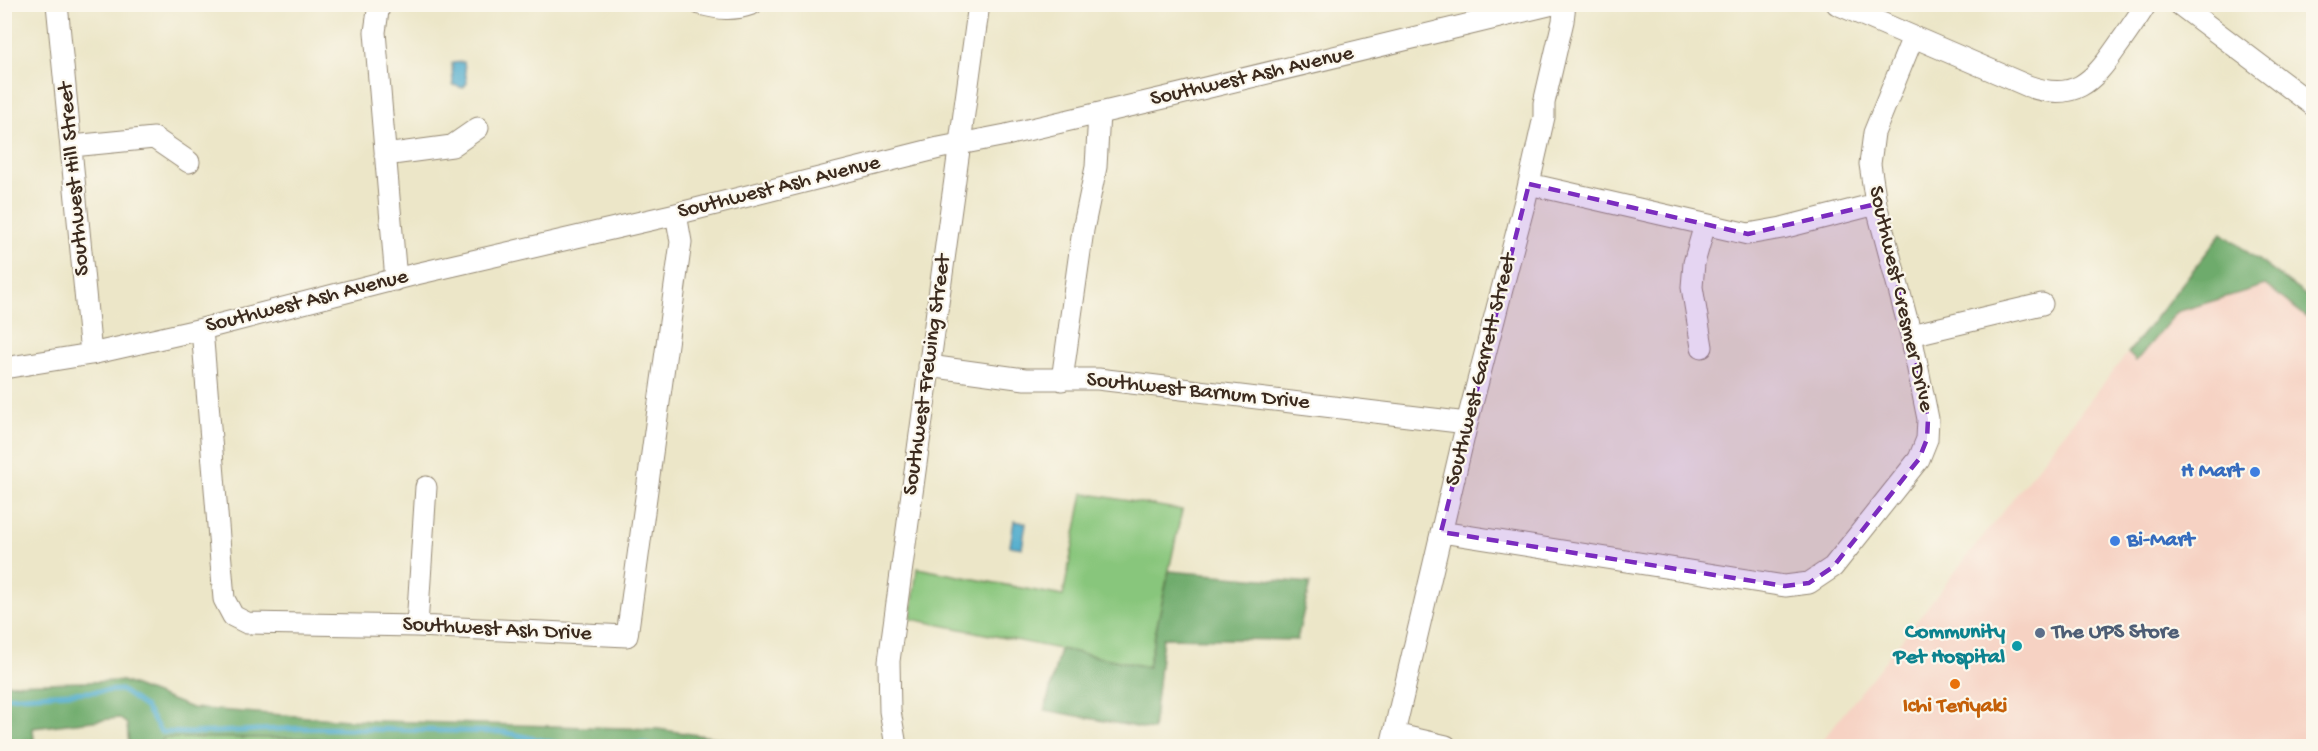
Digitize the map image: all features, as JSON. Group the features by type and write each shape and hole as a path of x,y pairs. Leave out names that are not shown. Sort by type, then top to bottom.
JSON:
{"street":[{"name":"Southwest Hill Street","path":"57,4 91,354"},
{"path":"379,4 375,32 396,280"},
{"path":"700,4 722,10 742,8 752,4"},
{"name":"Southwest Frewing Street","path":"896,747 888,694 889,662 979,4"},
{"name":"Southwest Ash Avenue","path":"4,368 91,354 202,329 961,144 1553,4"},
{"name":"Southwest Garrett Street","path":"1446,747 1392,740 1467,423 1529,184 1565,4"},
{"path":"1837,4 2038,89 2065,91 2077,88 2101,71 2146,4"},
{"path":"2179,4 2313,106"},
{"name":"Southwest Cresmer Drive","path":"1441,532 1785,586 1809,583 1833,567 1919,459 1927,440 1928,420 1911,335 1876,204 1870,164 1874,133 1913,37"},
{"path":"1062,380 1083,230 1096,167 1099,113"},
{"path":"385,155 452,146 478,128"},
{"path":"72,146 154,138 189,162"},
{"path":"1529,184 1748,234 1782,228 1876,204"},
{"name":"Southwest Ash Drive","path":"202,329 224,599 233,616 247,623 417,626 627,636 681,242 676,214"},
{"path":"1702,347 1692,287 1694,263 1705,224"},
{"path":"1911,335 2042,304"},
{"name":"Southwest Barnum Drive","path":"929,366 1026,379 1098,379 1467,423"},
{"path":"417,626 426,487"}],"highlighted area":[{"path":"1529,184 1748,234 1876,204 1911,335 1928,419 1927,439 1919,459 1833,567 1809,583 1785,586 1441,532"}],"shaded area":[{"path":"2222,233 2313,301 2313,746 1818,746"}],"green space":[{"path":"2222,233 2313,301 2313,322 2265,285 2177,312 2136,361 2128,353"},
{"path":"1083,493 1182,510 1148,667 911,619 917,568 1063,596"},
{"path":"1169,571 1310,583 1297,640 1163,638 1153,730 1045,710 1060,649 1148,667"},
{"path":"122,681 192,708 348,720 658,729 772,746 327,746 317,738 164,738 159,746 129,746 127,724 119,718 33,728 34,740 25,740 25,746 5,746 5,684"},
{"path":"163,738 317,738 327,746 159,746"}],"water":[{"path":"464,62 467,83 463,88 453,85 452,63"},
{"path":"1014,521 1026,523 1022,548 1010,546"}],"waterway":[{"path":"4,697 121,690 145,707 161,732 190,733 305,728 503,732 568,746"},
{"path":"586,746 644,744 649,746"}],"place":[{"name":"H Mart","path":"2255,472"},
{"name":"Bi-Mart","path":"2115,541"},
{"name":"The UPS Store","path":"2040,633"},
{"name":"Community Pet Hospital","path":"2017,646"},
{"name":"Ichi Teriyaki","path":"1955,684"}]}
